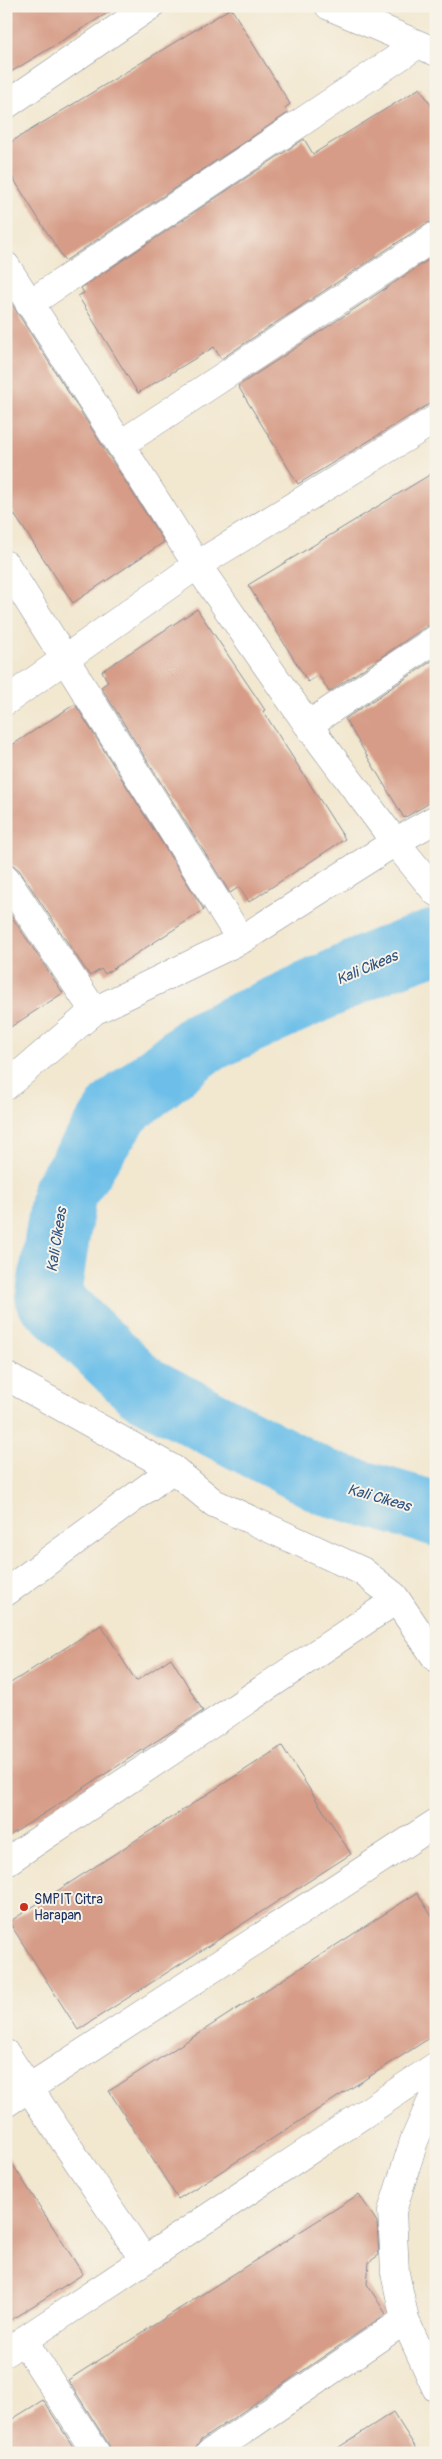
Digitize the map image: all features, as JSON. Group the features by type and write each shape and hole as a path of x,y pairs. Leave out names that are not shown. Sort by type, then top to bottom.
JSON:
{"street":[{"path":"6,105 150,6"},
{"path":"329,6 427,48"},
{"path":"29,304 427,48"},
{"path":"121,444 436,236"},
{"path":"6,266 197,565 308,725 395,842 434,890"},
{"path":"6,701 65,657 197,565 436,418"},
{"path":"6,565 240,940"},
{"path":"308,725 436,640"},
{"path":"6,1086 94,1010 240,940 395,842 436,819"},
{"path":"6,879 94,1010"},
{"path":"6,1376 173,1468 214,1504 362,1571 394,1596 436,1658"},
{"path":"6,1592 173,1468"},
{"path":"6,1862 396,1600"},
{"path":"6,2103 436,1824"},
{"path":"6,2054 144,2260"},
{"path":"96,2453 15,2346 436,2066"},
{"path":"436,2091 414,2141 392,2211 395,2273 405,2320 436,2388"},
{"path":"210,2453 405,2320"}],"building":[{"path":"6,6 119,6 6,75"},
{"path":"231,8 290,104 285,108 288,113 65,261 6,167 6,145"},
{"path":"420,88 436,113 436,220 427,223 221,359 214,347 138,393 78,296 84,293 81,288 304,139 313,154"},
{"path":"436,255 436,400 298,484 238,386"},
{"path":"6,295 164,542 73,603 6,502"},
{"path":"436,471 436,624 427,626 329,692 319,675 308,682 248,585"},
{"path":"197,609 265,710 263,711 345,839 249,902 239,887 230,893 101,687 108,682 102,671"},
{"path":"436,658 436,799 404,818 345,719"},
{"path":"75,704 204,910 105,974 101,969 90,976 19,870 13,865 6,864 6,749"},
{"path":"6,908 63,993 6,1030"},
{"path":"101,1625 136,1681 171,1658 203,1711 6,1838 6,1686"},
{"path":"282,1746 351,1854 78,2030 9,1922"},
{"path":"417,1893 436,1923 436,2034 178,2199 109,2091"},
{"path":"6,2154 83,2274 6,2323"},
{"path":"359,2194 377,2222 379,2255 369,2262 367,2284 386,2314 201,2440 193,2453 112,2453 109,2445 68,2380"},
{"path":"43,2400 77,2453 6,2453 6,2423"},
{"path":"393,2412 419,2453 330,2453 373,2425"}],"waterway":[{"name":"Kali Cikeas","path":"436,941 383,960 201,1043 118,1110 64,1193 48,1298 140,1386 327,1483 436,1514"}],"place":[{"name":"SMPIT Citra Harapan","path":"24,1907"}]}
